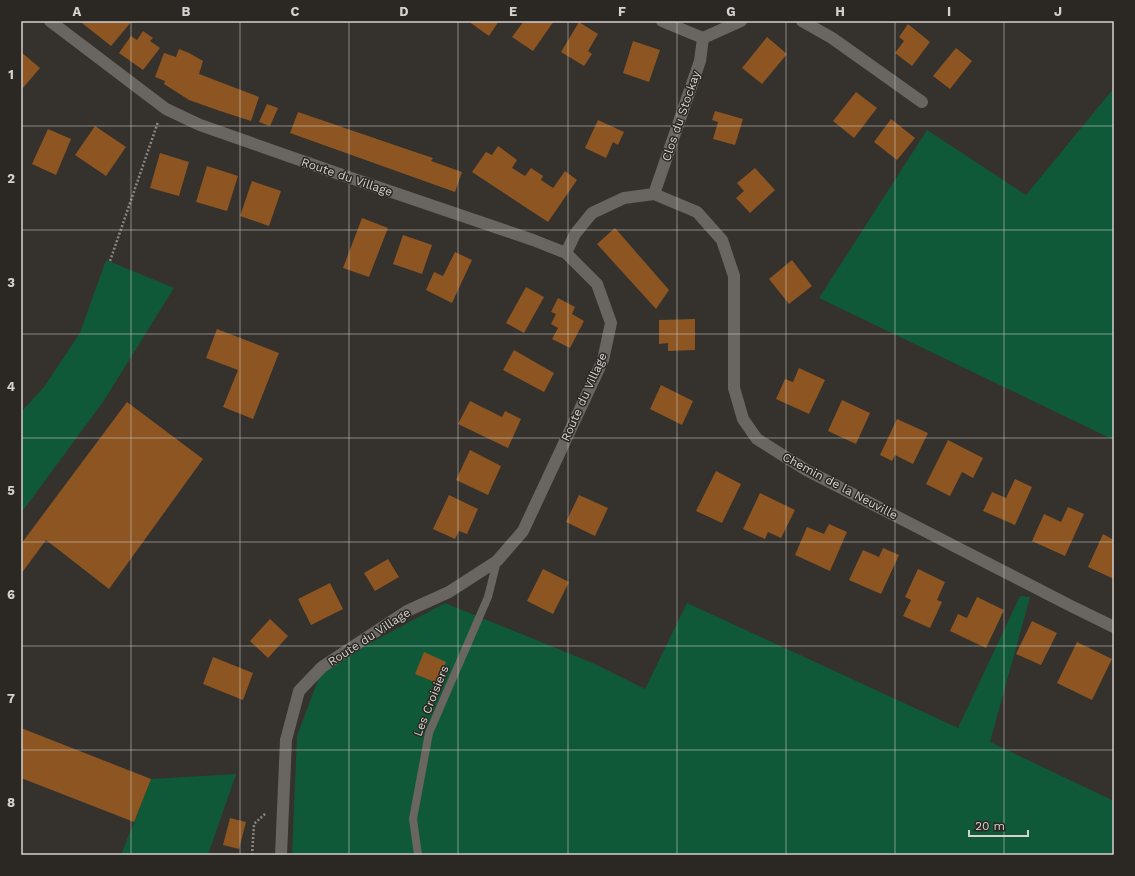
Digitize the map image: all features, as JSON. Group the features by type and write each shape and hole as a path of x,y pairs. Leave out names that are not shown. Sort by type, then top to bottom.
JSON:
{"street":[{"name":"Route du Village","path":"50,21 166,109 200,125 533,240 566,253 597,284 611,323 603,360 523,531 497,561 449,592 407,611 322,667 299,691 286,740 281,855"},
{"path":"662,21 703,38 741,21"},
{"path":"802,21 832,38 922,102"},
{"name":"Clos du Stockay","path":"654,194 700,61 703,38"},
{"path":"566,253 575,234 592,213 624,198 654,194"},
{"name":"Chemin de la Neuville","path":"654,194 697,212 722,240 734,276 734,388 743,419 757,439 806,470 1114,627"}],"lane":[{"name":"Les Croisiers","path":"418,855 413,820 429,733 488,597 497,561"}],"path":[{"path":"110,261 157,124 166,109"},
{"path":"252,855 254,824 270,810 283,808"}],"green space":[{"path":"1114,88 1114,440 819,298 927,130 1026,195"},
{"path":"106,260 174,288 103,402 21,513 21,412 44,387 80,333"},
{"path":"1020,596 1030,597 990,742 1114,801 1114,855 292,855 297,736 321,672 348,655 445,603 595,664 645,689 687,603 958,728"},
{"path":"236,774 208,855 121,855 151,779"}],"building":[{"path":"83,21 132,21 111,46 82,23"},
{"path":"468,21 499,21 489,36"},
{"path":"524,21 554,21 533,51 512,37"},
{"path":"579,22 598,34 588,51 592,54 584,66 561,52"},
{"path":"908,24 930,42 912,66 895,53 904,41 899,37"},
{"path":"143,31 153,38 150,41 160,48 143,70 119,53 131,36 137,40"},
{"path":"767,37 787,54 762,84 742,68"},
{"path":"633,41 660,50 649,82 623,73"},
{"path":"956,48 972,61 950,89 933,76"},
{"path":"179,49 203,61 199,74 259,97 251,121 189,100 164,84 165,81 155,77 164,53 176,57"},
{"path":"21,52 40,68 22,89 21,88"},
{"path":"856,92 877,108 854,138 833,121"},
{"path":"267,104 278,108 270,126 259,122"},
{"path":"715,111 743,119 735,145 713,139 718,122 712,120"},
{"path":"298,112 433,158 431,161 462,172 455,192 290,133"},
{"path":"891,119 915,138 897,160 874,142"},
{"path":"598,120 624,132 618,145 613,142 606,158 585,148"},
{"path":"95,126 126,147 106,176 75,155"},
{"path":"48,129 71,139 56,175 32,164"},
{"path":"498,146 517,160 512,168 525,176 531,168 543,176 541,180 553,188 565,171 577,180 548,222 472,172 486,152 492,155"},
{"path":"160,153 189,162 179,196 150,188"},
{"path":"207,166 238,176 227,211 196,202"},
{"path":"755,168 775,190 750,213 736,198 744,191 737,183"},
{"path":"252,181 281,191 269,226 240,216"},
{"path":"362,218 388,228 369,277 343,268"},
{"path":"615,228 669,290 656,309 597,244"},
{"path":"403,235 432,245 422,274 393,264"},
{"path":"455,252 472,260 452,303 426,290 434,272 443,276"},
{"path":"792,260 812,286 789,304 769,279"},
{"path":"526,287 544,297 524,333 506,323"},
{"path":"558,298 575,307 572,314 584,321 570,348 552,339 558,328 551,324 556,314 551,312"},
{"path":"695,319 695,350 668,351 668,343 659,344 659,320"},
{"path":"217,329 279,353 253,419 223,407 238,370 206,358"},
{"path":"514,350 554,373 544,392 503,370"},
{"path":"799,368 825,380 809,414 776,399 785,379 793,382"},
{"path":"661,385 693,401 682,425 650,409"},
{"path":"842,400 870,413 856,444 828,431"},
{"path":"470,401 502,417 505,411 521,419 508,448 458,424"},
{"path":"127,402 203,459 109,589 46,540 21,574 21,544"},
{"path":"897,419 928,433 913,464 895,455 892,461 880,455"},
{"path":"948,440 983,458 973,478 962,472 950,496 926,484"},
{"path":"470,450 501,466 488,495 456,480"},
{"path":"716,471 741,484 722,523 696,511"},
{"path":"1015,479 1032,487 1015,525 983,511 992,492 1006,498"},
{"path":"760,493 795,510 781,538 768,532 765,539 743,529"},
{"path":"449,495 478,509 467,534 459,531 455,539 433,529"},
{"path":"579,495 608,508 595,536 566,522"},
{"path":"1068,507 1084,514 1065,556 1032,541 1044,514 1061,522"},
{"path":"829,524 847,532 830,571 795,555 807,527 824,534"},
{"path":"1103,534 1114,540 1114,579 1088,567"},
{"path":"883,548 899,555 881,594 849,580 863,550 879,557"},
{"path":"388,559 399,577 375,591 364,573"},
{"path":"543,569 569,582 553,614 527,601"},
{"path":"918,569 945,582 937,600 942,602 930,628 903,616 911,600 905,597"},
{"path":"330,583 343,609 311,625 298,599"},
{"path":"977,597 1004,610 986,648 950,631 958,614 967,618"},
{"path":"270,619 288,636 268,658 250,641"},
{"path":"1032,621 1057,633 1041,665 1016,654"},
{"path":"1077,642 1112,659 1092,700 1057,683"},
{"path":"424,652 446,662 437,683 415,674"},
{"path":"213,657 253,673 243,700 203,684"},
{"path":"21,728 151,779 134,822 21,778"},
{"path":"230,818 246,822 239,849 223,845"}]}
